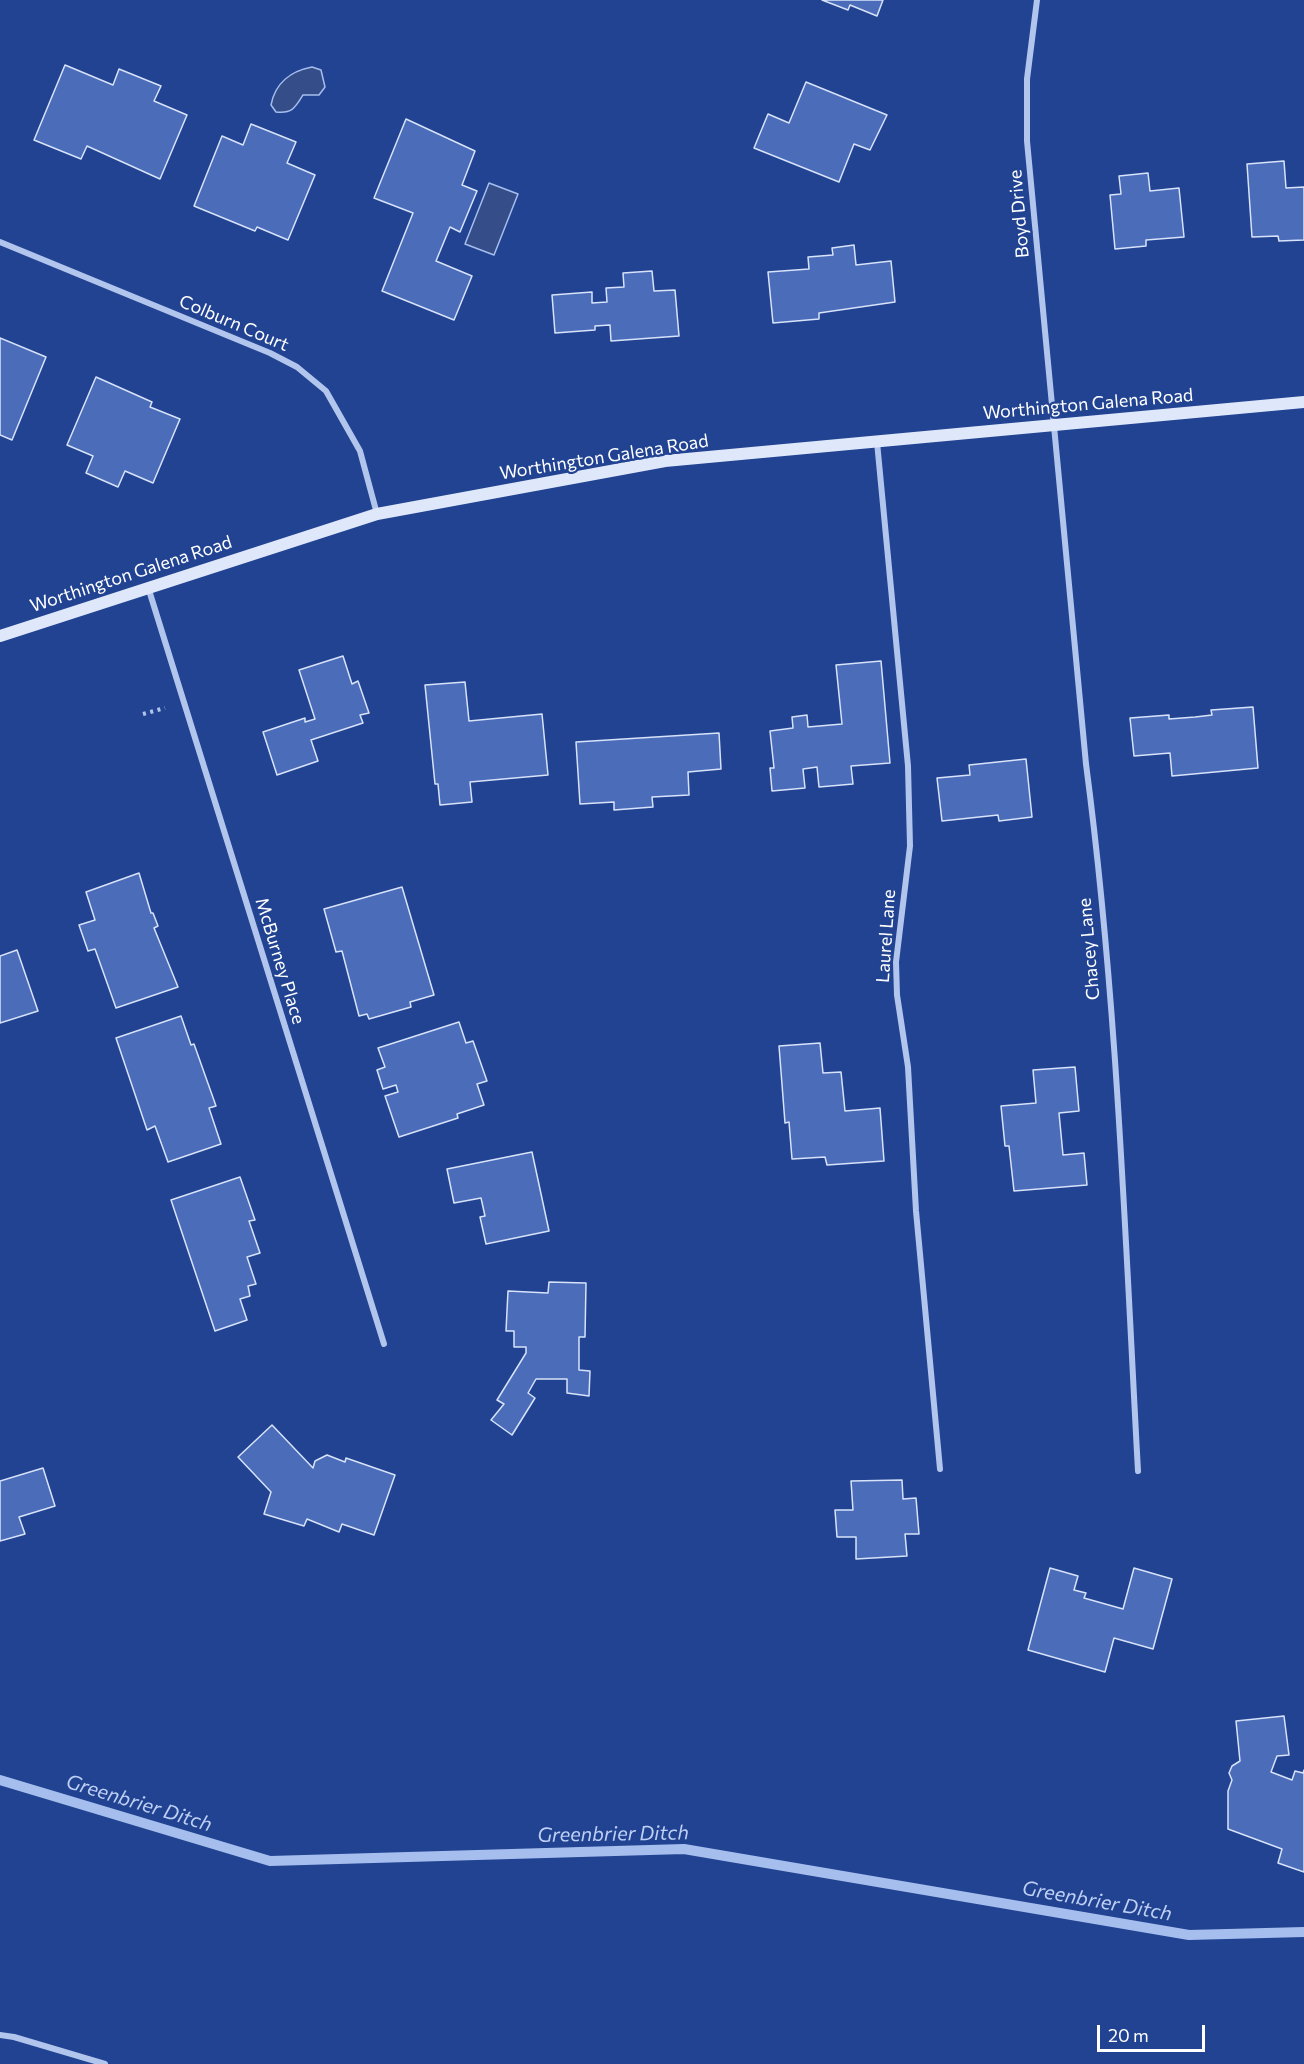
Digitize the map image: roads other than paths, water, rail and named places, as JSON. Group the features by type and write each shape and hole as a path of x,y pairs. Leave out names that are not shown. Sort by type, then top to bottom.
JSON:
{"street":[{"name":"Boyd Drive","path":"1037,0 1027,79 1027,141 1053,426"},
{"name":"Colburn Court","path":"0,242 297,367 326,391 360,451 377,514"},
{"name":"Worthington Galena Road","path":"0,636 148,586 377,514 666,461 1304,402"},
{"name":"Chacey Lane","path":"1053,426 1086,764 1095,830 1116,1087 1137,1471"},
{"name":"Laurel Lane","path":"877,442 908,766 910,846 896,962 897,995 908,1067 916,1211 940,1468"},
{"name":"McBurney Place","path":"148,586 384,1344"},
{"path":"0,2035 105,2064"}],"water":[{"path":"312,67 321,70 325,87 319,95 303,95 292,109 286,112 276,112 271,105 280,84 291,75"},
{"path":"489,183 518,194 494,255 465,244"}],"waterway":[{"name":"Greenbrier Ditch","path":"0,1780 270,1861 684,1849 1189,1935 1304,1932"}]}
